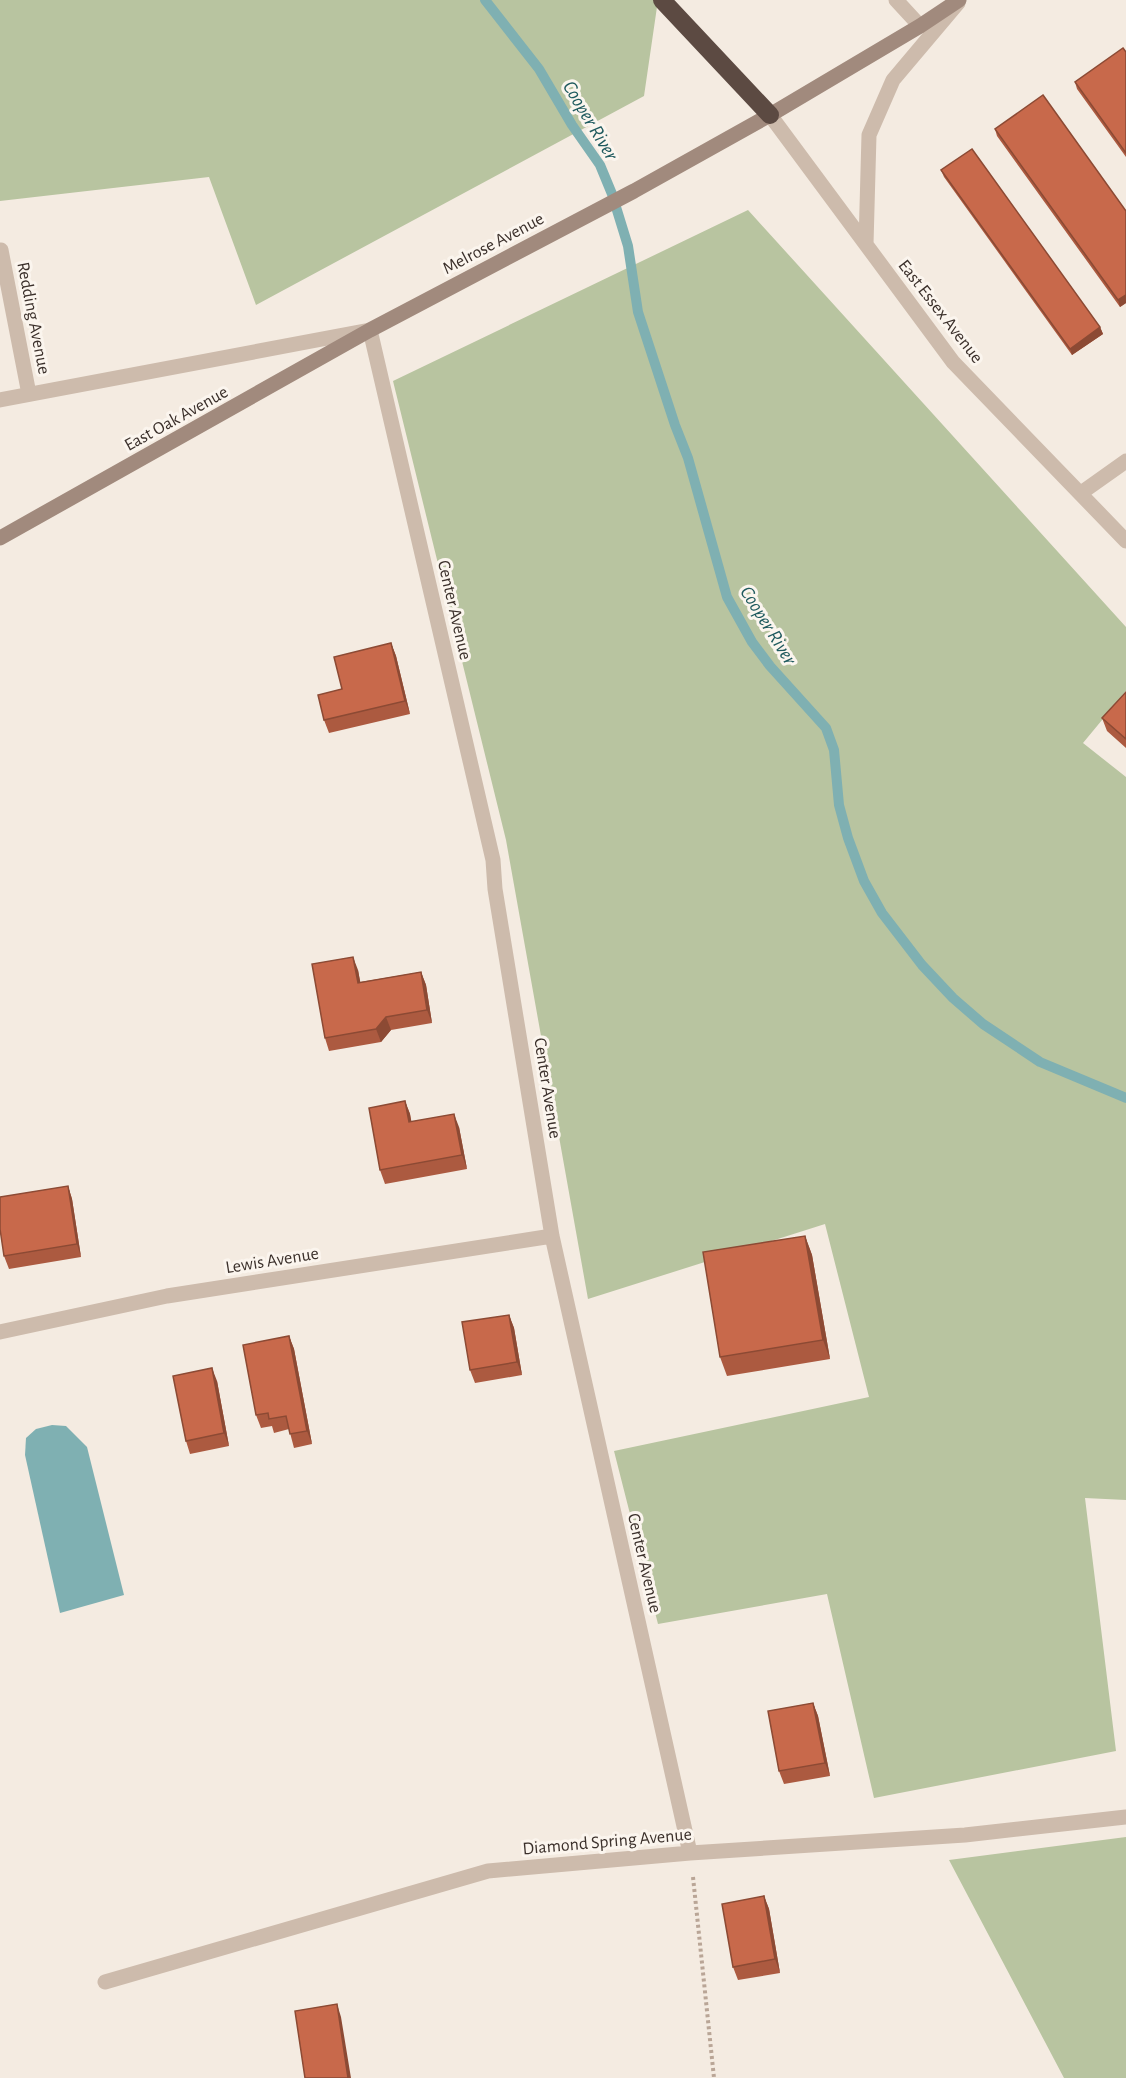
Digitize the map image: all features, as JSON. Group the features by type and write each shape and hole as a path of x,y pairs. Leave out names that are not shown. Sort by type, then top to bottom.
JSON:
{"highway":[{"path":"662,0 770,115"}],"street":[{"path":"896,0 920,26"},
{"name":"Melrose Avenue","path":"0,400 370,330 634,191 770,115 960,0"},
{"path":"866,244 869,135 893,80 960,0"},
{"name":"East Essex Avenue","path":"770,115 953,362 1126,541"},
{"name":"Redding Avenue","path":"1,250 28,394"},
{"name":"East Oak Avenue","path":"0,538 370,330"},
{"name":"Center Avenue","path":"370,330 493,860 495,889 552,1236 690,1853"},
{"path":"1081,493 1126,461"},
{"name":"Lewis Avenue","path":"0,1332 167,1296 552,1236"},
{"name":"Diamond Spring Avenue","path":"105,1982 488,1871 690,1853 965,1835 1126,1817"}],"path":[{"path":"690,1853 714,2078"}],"green space":[{"path":"0,0 658,0 644,96 256,305 209,177 0,201"},
{"path":"748,210 1126,627 1126,691 1083,743 1126,777 1126,1500 1085,1498 1116,1751 874,1798 827,1594 658,1624 614,1451 869,1397 825,1224 588,1299 506,840 393,381"},
{"path":"1126,1837 1126,2078 1064,2078 949,1860"}],"water":[{"path":"52,1425 66,1426 87,1447 124,1595 60,1613 25,1455 26,1438 36,1429"}],"building":[{"path":"1123,48 1126,52 1126,153 1075,82"},
{"path":"1043,95 1126,211 1126,295 1118,300 995,129"},
{"path":"972,149 1100,327 1070,349 941,170"},
{"path":"391,643 405,701 324,720 318,695 342,689 334,657"},
{"path":"1126,692 1126,739 1102,718"},
{"path":"353,957 358,983 421,972 427,1010 386,1017 376,1029 325,1038 312,964"},
{"path":"405,1101 409,1122 454,1114 462,1155 380,1170 369,1108"},
{"path":"68,1186 77,1244 4,1256 0,1229 0,1197"},
{"path":"805,1236 823,1340 720,1357 703,1252"},
{"path":"509,1315 517,1362 470,1370 462,1322"},
{"path":"289,1336 307,1431 290,1434 286,1416 269,1419 268,1413 256,1415 243,1345"},
{"path":"212,1368 224,1433 186,1441 173,1376"},
{"path":"813,1703 825,1763 779,1771 768,1711"},
{"path":"764,1896 775,1959 733,1967 722,1904"},
{"path":"337,2004 348,2078 305,2078 295,2011"}],"waterway":[{"name":"Cooper River","path":"485,0 539,69 572,125 600,165 612,194 628,246 638,312 688,458 727,597 752,642 770,666 826,728 834,750 839,805 848,838 864,881 882,913 922,965 953,998 983,1024 1040,1062 1126,1098"}]}
